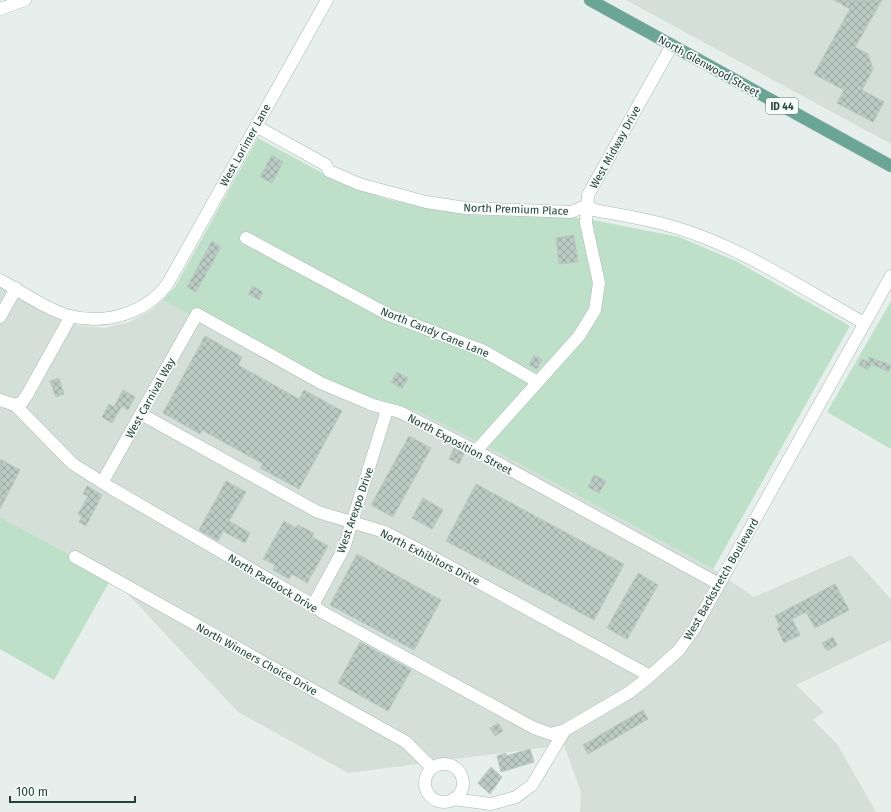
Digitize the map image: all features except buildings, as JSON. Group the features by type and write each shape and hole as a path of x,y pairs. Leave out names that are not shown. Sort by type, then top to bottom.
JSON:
{"main road":[{"name":"North Glenwood Street","path":"590,0 891,166"}],"street":[{"path":"0,10 25,0"},
{"name":"West Lorimer Lane","path":"70,316 93,319 110,318 125,314 142,306 163,290 326,0"},
{"name":"West Midway Drive","path":"476,451 579,336 595,310 599,284 586,223 588,195 672,45"},
{"name":"North Premium Place","path":"256,126 326,165 329,171 335,174 359,184 426,202 466,208 571,212 588,205"},
{"path":"588,205 594,210 644,218 676,227 706,238 740,253 864,323"},
{"name":"North Candy Cane Lane","path":"246,238 390,315 482,350 538,382"},
{"name":"West Backstretch Boulevard","path":"453,799 491,804 516,797 532,785 565,730 630,692 679,650 694,629 891,276"},
{"path":"0,280 70,316 27,395 22,402 15,405"},
{"path":"0,317 16,288"},
{"name":"North Exposition Street","path":"197,314 321,383 387,410 400,412 476,451 719,584"},
{"name":"West Carnival Way","path":"103,482 197,314"},
{"name":"North Paddock Drive","path":"0,400 15,405 73,464 118,492 313,605 322,612 534,728 551,734 565,730"},
{"name":"West Arexpo Drive","path":"313,605 344,548 387,410"},
{"name":"North Exhibitors Drive","path":"141,414 318,512 353,521 385,532 426,553 650,676"},
{"name":"North Winners Choice Drive","path":"75,557 406,742 432,768"},
{"path":"438,765 450,765 459,772 462,784 458,795 453,799 441,801 430,796 427,791 426,778 432,768 438,765"}],"shaded area":[{"path":"626,0 891,0 891,144"},
{"path":"0,287 57,318 81,326 104,328 130,322 153,309 163,300 298,375 416,411 492,449 713,569 754,597 851,555 891,599 891,640 796,685 824,712 813,720 837,744 876,812 580,812 581,792 564,745 348,773 238,712 112,577 0,517"}],"green space":[{"path":"258,138 339,182 390,200 470,215 583,218 679,237 736,261 850,326 713,569 492,449 416,411 298,375 163,300 175,287"},
{"path":"891,301 891,449 827,412"},
{"path":"0,517 112,577 54,680 0,649"}]}
